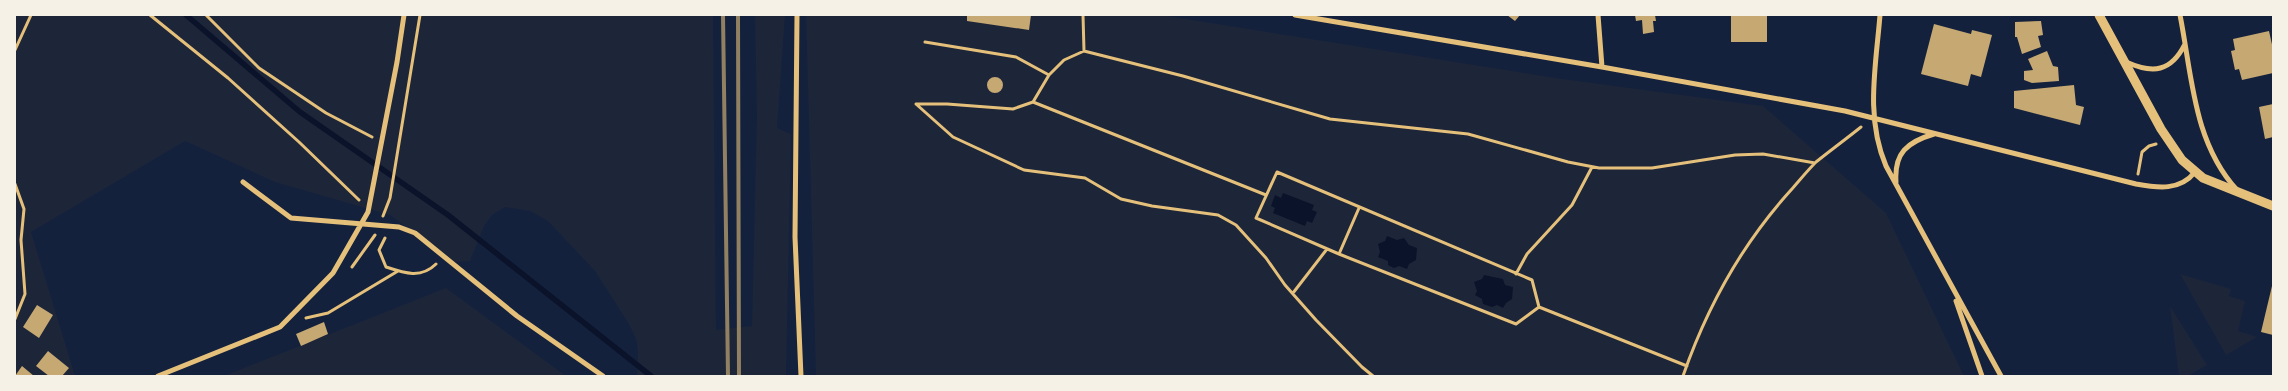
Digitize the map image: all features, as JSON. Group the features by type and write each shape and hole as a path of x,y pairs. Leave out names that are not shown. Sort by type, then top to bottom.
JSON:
{"street":[{"path":"158,376 280,327 332,273 368,212 397,62 404,15"},
{"path":"797,15 795,237 802,376"},
{"path":"1295,15 1328,17 1602,66 1874,118 2147,186 2167,187 2182,184 2195,172"},
{"path":"1598,15 1602,66"},
{"path":"1880,15 1872,104 1879,150 1951,287 2001,376"},
{"path":"2099,15 2168,141 2182,160 2195,172 2241,194 2273,206"},
{"path":"2180,15 2193,97 2203,129 2228,180 2241,194"},
{"path":"2124,61 2136,66 2159,69 2175,60 2185,44"},
{"path":"1897,185 1896,163 1899,156 1911,143 1936,133"},
{"path":"243,182 291,218 391,226 415,233 517,316 603,376"},
{"path":"1951,287 1982,376"}],"path":[{"path":"15,50 32,15"},
{"path":"150,15 228,78 364,204"},
{"path":"206,15 259,68 326,113 382,142"},
{"path":"411,70 420,15"},
{"path":"1083,15 1084,51"},
{"path":"925,42 1016,57 1049,75"},
{"path":"1373,376 1362,367 1293,293 1266,258 1236,225 1218,215 1152,206 1121,198 1085,178 1024,170 953,136 916,104 947,104 1013,110 1033,102 1049,75 1064,60 1084,51 1184,76 1330,119 1468,134 1592,167 1621,169 1652,168 1735,155 1763,154 1816,163"},
{"path":"1033,102 1266,195"},
{"path":"1683,376 1709,312 1734,265 1767,216 1816,163 1874,118"},
{"path":"1516,274 1527,254 1572,206 1592,167"},
{"path":"1276,172 1532,280 1539,307 1516,324 1339,254 1256,218 1276,172"},
{"path":"15,184 24,209 21,240 25,294 15,319"},
{"path":"1339,254 1359,208"},
{"path":"377,215 391,226"},
{"path":"399,227 384,238 379,250 386,267 412,275 424,273 436,265 434,250"},
{"path":"1293,293 1327,249"},
{"path":"300,319 328,313 398,271"},
{"path":"1539,307 1686,366"}],"shaded area":[{"path":"15,15 713,15 716,330 752,326 757,115 755,15 785,15 777,128 791,134 786,376 637,376 638,352 636,339 629,324 595,271 548,221 530,211 505,207 492,215 484,226 470,261 454,262 390,215 275,182 185,141 31,232 75,376 15,376"},
{"path":"806,15 1161,15 1555,78 1763,106 1886,213 1964,376 816,376"},
{"path":"1283,193 1314,205 1312,210 1317,212 1312,223 1307,221 1305,226 1273,213 1275,208 1271,206 1275,195 1281,198"},
{"path":"1387,236 1397,240 1404,238 1409,245 1417,248 1416,260 1409,264 1407,269 1399,266 1394,268 1388,265 1388,261 1378,257 1380,252 1378,244 1385,241"},
{"path":"2180,274 2231,289 2229,296 2245,301 2238,331 2257,337 2226,355"},
{"path":"1484,275 1503,279 1505,285 1513,287 1512,299 1503,308 1497,305 1492,307 1483,304 1482,299 1475,295 1477,291 1474,282 1482,279"},
{"path":"446,288 566,376 224,376"},
{"path":"2170,306 2207,365 2188,376 2179,376"}],"building":[{"path":"967,15 1031,15 1029,30 967,21"},
{"path":"1507,15 1520,15 1515,21"},
{"path":"1635,15 1655,15 1656,21 1653,21 1654,32 1643,34 1642,20 1636,21"},
{"path":"1731,15 1767,15 1767,42 1731,42"},
{"path":"2041,21 2043,35 2038,36 2041,47 2022,54 2017,37 2015,37 2015,22"},
{"path":"1934,24 1971,34 1972,30 1992,35 1981,77 1971,74 1968,86 1921,74"},
{"path":"2269,31 2273,49 2273,73 2242,80 2239,69 2235,70 2231,51 2235,50 2233,39"},
{"path":"2047,51 2053,66 2058,67 2059,81 2032,83 2024,80 2024,71 2033,70 2028,59"},
{"path":"992,77 998,77 1003,82 1001,91 992,93 987,88 987,82"},
{"path":"2074,85 2076,105 2084,107 2080,125 2014,108 2014,91"},
{"path":"2273,104 2273,137 2265,139 2259,107"},
{"path":"2273,286 2273,335 2261,332"},
{"path":"37,305 53,315 39,338 23,327"},
{"path":"324,322 328,334 301,346 296,334"},
{"path":"48,351 69,368 62,376 49,376 36,366"},
{"path":"22,366 34,376 15,376"}],"waterway":[{"path":"186,15 300,112 448,215 651,376"}],"railway":[{"path":"723,15 728,376"},
{"path":"738,15 739,376"}]}
